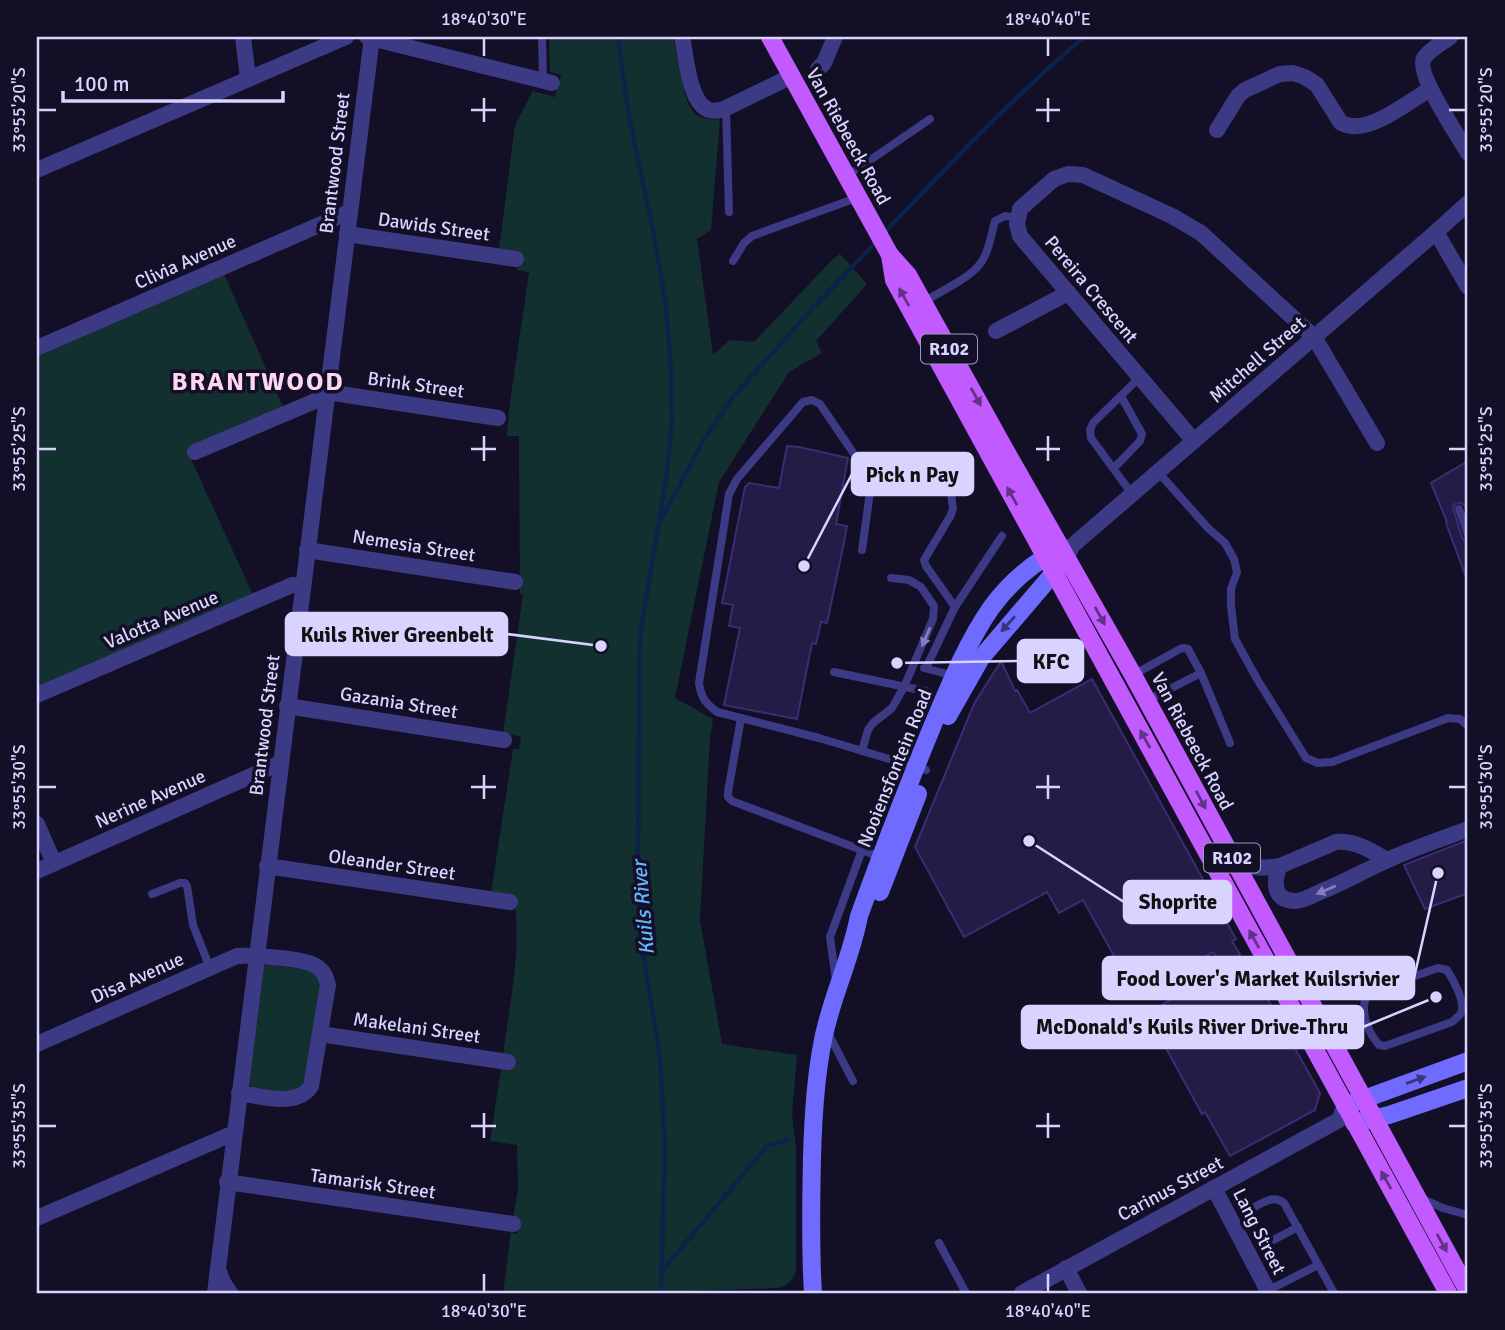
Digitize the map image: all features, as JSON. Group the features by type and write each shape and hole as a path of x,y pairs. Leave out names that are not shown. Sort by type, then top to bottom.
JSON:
{"main road":[{"name":"Van Riebeeck Road","path":"770,37 890,255 908,275 1003,446 1067,550 1468,1291"},
{"name":"Van Riebeeck Road","path":"890,255 894,280 1346,1116 1448,1293"}],"street":[{"path":"243,37 248,78"},
{"path":"37,170 346,37"},
{"path":"367,37 547,82"},
{"name":"Brantwood Street","path":"215,1293 372,37"},
{"path":"682,37 696,99 701,106 710,110 726,108 792,76"},
{"path":"818,69 824,63 835,37"},
{"path":"1450,37 1425,56 1422,70 1430,89 1468,153"},
{"path":"1217,130 1238,96 1280,74 1293,73 1317,85 1341,123 1353,127 1377,121 1430,89"},
{"path":"1018,218 1020,209 1054,179 1068,174 1083,176 1172,216 1201,233 1314,337 1377,443"},
{"name":"Mitchell Street","path":"1067,550 1468,202"},
{"name":"Clivia Avenue","path":"37,348 349,212"},
{"name":"Pereira Crescent","path":"1018,218 1020,236 1194,441"},
{"path":"1436,232 1468,287"},
{"name":"Dawids Street","path":"346,234 516,259"},
{"path":"996,331 1068,293"},
{"path":"195,452 315,401 327,392"},
{"name":"Brink Street","path":"327,392 498,418"},
{"name":"Nemesia Street","path":"307,550 515,582"},
{"name":"Nooiensfontein Road","path":"813,1293 811,1183 814,1109 825,1028 837,989 855,941 894,859 921,769 955,676 980,625 992,607 1030,566 1045,556 1067,550"},
{"name":"Nooiensfontein Road","path":"855,941 859,916 880,857 966,682 998,636 1055,574 1067,550"},
{"name":"Valotta Avenue","path":"37,695 292,585 302,586"},
{"name":"Gazania Street","path":"287,706 504,740"},
{"name":"Nerine Avenue","path":"37,871 280,763"},
{"path":"37,824 54,863"},
{"path":"1280,866 1275,876 1279,894 1284,899 1299,901 1387,860 1468,829"},
{"path":"1234,862 1262,869 1280,866 1336,842 1346,841 1387,860"},
{"name":"Oleander Street","path":"267,866 510,902"},
{"path":"239,1093 286,1099 305,1094 313,1081 328,985 320,968 308,963 256,955"},
{"name":"Disa Avenue","path":"37,1044 237,956 256,955"},
{"name":"Makelani Street","path":"320,1034 508,1062"},
{"path":"1346,1116 1364,1099 1468,1061"},
{"path":"1346,1116 1374,1119 1468,1088"},
{"name":"Carinus Street","path":"1021,1293 1346,1116"},
{"path":"37,1218 234,1133"},
{"name":"Tamarisk Street","path":"228,1182 513,1224"},
{"name":"Lang Street","path":"1214,1188 1268,1292"},
{"path":"217,1264 230,1293"},
{"path":"1066,1268 1079,1293"}],"lane":[{"path":"542,37 547,82"},
{"path":"726,108 729,212"},
{"path":"847,176 930,119"},
{"path":"733,261 744,243 752,236 859,197"},
{"path":"923,302 973,272 985,255 995,221 1005,216 1018,218"},
{"path":"1132,494 1091,438 1090,430 1093,423 1140,377"},
{"path":"1114,468 1140,441 1142,434 1121,396"},
{"path":"862,550 871,485 867,473 820,404 812,400 803,402 737,479 729,494 699,683 701,696 708,706 717,712 819,738 921,769"},
{"path":"1158,472 1225,543 1234,559 1237,572 1231,589 1231,607 1235,639 1256,679 1306,758 1318,763 1332,762 1448,718 1460,719 1468,726"},
{"path":"951,494 951,514 924,560 955,607"},
{"path":"1459,509 1468,535"},
{"path":"926,668 955,607 1002,536"},
{"path":"862,751 868,730 892,708 904,687 933,619 934,606 926,592 909,580 891,578"},
{"path":"1133,675 1184,648 1188,649 1230,743"},
{"path":"914,665 955,676"},
{"path":"834,671 925,691"},
{"path":"1147,701 1201,673"},
{"path":"741,718 728,797 732,801 880,857"},
{"path":"837,989 830,937 862,850"},
{"path":"152,894 185,883 193,925 210,968"},
{"path":"1438,968 1447,970 1465,999 1460,1015 1452,1022 1385,1046 1378,1045 1373,1039 1363,1012 1364,1000 1369,992 1438,968"},
{"path":"825,1028 853,1081"},
{"path":"1417,1197 1468,1215"},
{"path":"1251,1208 1275,1198 1284,1202 1334,1293"},
{"path":"1264,1245 1298,1227"},
{"path":"939,1243 966,1293"},
{"path":"1268,1292 1318,1265"}],"green space":[{"path":"549,37 673,37 687,101 691,108 702,117 720,119 711,230 697,239 713,355 730,340 754,342 840,254 867,284 816,341 822,353 789,372 719,482 675,698 713,719 700,920 722,1044 797,1055 792,1114 796,1147 796,1268 791,1281 778,1288 503,1293 511,1232 517,1234 519,1219 513,1218 518,1189 517,1145 490,1141 501,1069 509,1070 510,1056 503,1055 517,936 514,896 491,893 513,749 519,749 521,737 503,733 523,595 520,594 519,436 507,436 529,272 517,270 520,252 499,249 515,125 533,91 555,97 561,75 550,72"},
{"path":"224,274 284,409 187,450 253,595 37,688 37,357"},
{"path":"267,964 307,970 316,975 321,985 303,1085 287,1092 254,1088 248,1084 262,967"}],"building":[{"path":"787,446 848,458 836,524 847,526 843,547 827,623 821,622 816,644 812,643 797,719 724,705 740,628 729,626 733,605 722,603 745,487 749,483 779,488"},
{"path":"1468,461 1468,516 1461,503 1455,504 1453,508 1462,537 1468,541 1467,580 1431,483"},
{"path":"1001,661 1015,691 1017,690 1030,713 1092,679 1236,939 1232,941 1239,955 1255,981 1257,980 1320,1093 1315,1110 1230,1156 1205,1112 1202,1114 1147,1014 1222,968 1213,952 1135,994 1083,900 1059,913 1047,892 964,937 915,847 974,704"},
{"path":"1468,840 1468,893 1425,909 1404,865"}],"waterway":[{"name":"Kuils River","path":"618,37 629,117 665,299 671,367 672,421 667,474 640,635 638,856 644,958 660,1058 665,1147 661,1293"},
{"path":"883,234 1006,108 1084,37"},
{"path":"661,520 703,441 733,397 877,241"},
{"path":"661,1272 768,1145 789,1140"}],"place":[{"name":"Pick n Pay","path":"804,566"},
{"name":"Kuils River Greenbelt","path":"601,646"},
{"name":"KFC","path":"897,663"},
{"name":"Shoprite","path":"1029,841"},
{"name":"Food Lover's Market Kuilsrivier","path":"1438,873"},
{"name":"McDonald's Kuils River Drive-Thru","path":"1436,997"}],"district":[{"name":"BRANTWOOD","path":"258,381"}]}
